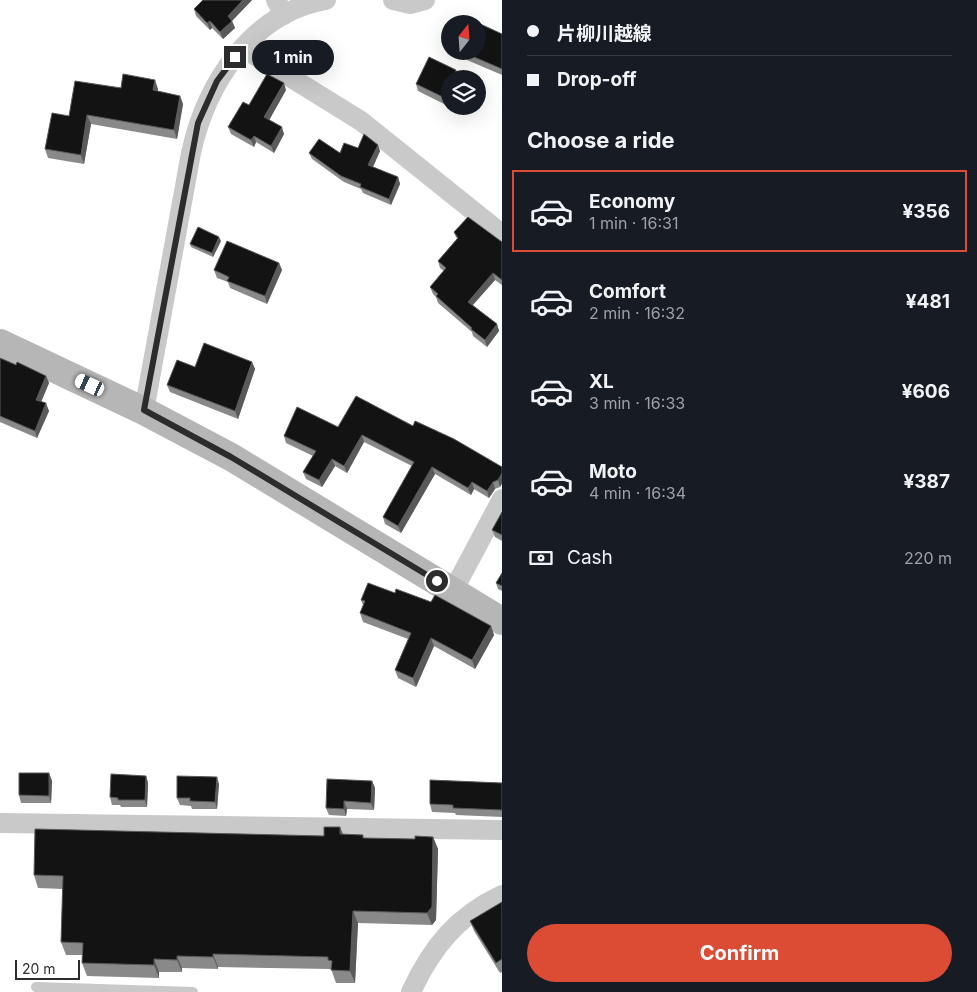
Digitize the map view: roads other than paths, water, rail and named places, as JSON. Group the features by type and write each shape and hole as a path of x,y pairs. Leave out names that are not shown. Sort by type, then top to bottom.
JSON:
{"main road":[{"path":"0,342 144,410 231,457 502,622"}],"street":[{"path":"144,410 198,123 217,81 243,48 280,8 300,7 326,0"},
{"path":"394,0 410,4 425,0"},
{"path":"243,48 360,121 502,234"},
{"path":"453,591 502,499"},
{"path":"0,823 502,830"},
{"path":"411,992 423,968 449,930 482,904 502,895"}],"lane":[{"path":"36,987 193,992"}]}
